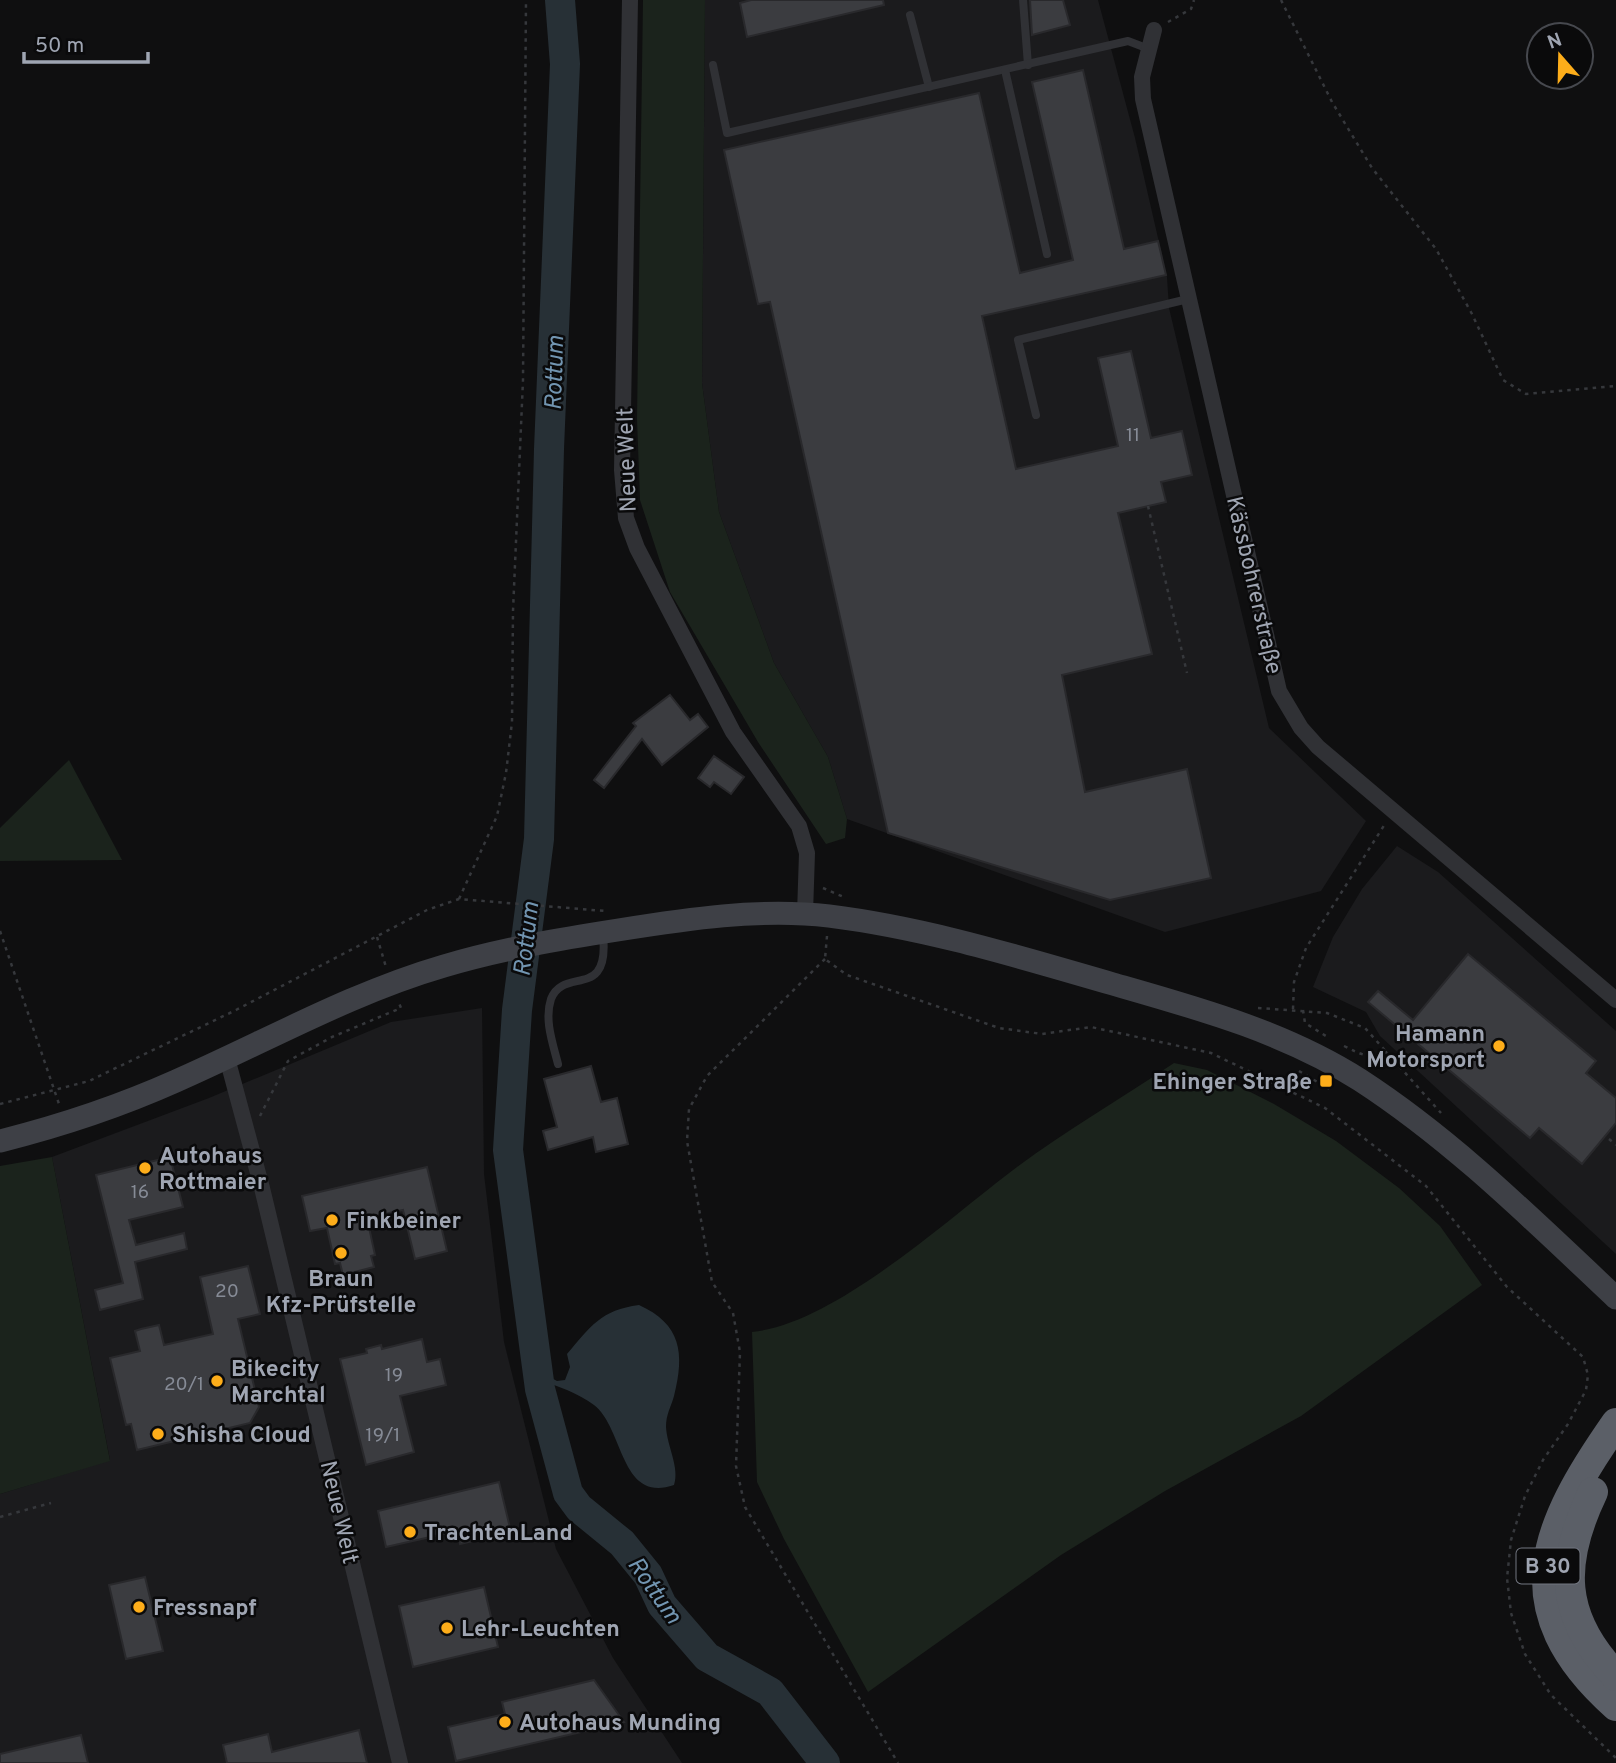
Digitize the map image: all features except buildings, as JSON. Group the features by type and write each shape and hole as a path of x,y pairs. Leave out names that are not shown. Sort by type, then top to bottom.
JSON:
{"highway":[{"name":"B 30","path":"1616,1423 1578,1478 1555,1526 1547,1580 1551,1611 1572,1656 1616,1706"},
{"path":"1616,1456 1598,1482 1577,1528 1569,1572 1571,1600 1580,1627 1590,1645 1616,1676"}],"main road":[{"path":"0,1141 94,1114 227,1058 392,983 494,953 691,918 805,914 829,916 972,944 1152,995 1223,1017 1323,1059 1394,1103 1449,1144 1616,1298"}],"street":[{"name":"Neue Welt","path":"630,0 622,470 626,518 637,548 733,732 750,761 799,826 807,853 805,914"},
{"name":"Kässbohrerstraße","path":"1154,30 1142,77 1143,99 1279,691 1301,728 1318,747 1616,1000"},
{"name":"Neue Welt","path":"227,1058 245,1120 400,1763"}],"lane":[{"path":"1023,0 1028,65"},
{"path":"910,15 929,87"},
{"path":"713,65 727,133 1128,41 1149,49"},
{"path":"1005,70 1047,254"},
{"path":"1036,415 1018,340 1188,299"},
{"path":"558,1064 549,1026 551,1000 564,987 593,975 602,967 605,956 602,932"}],"path":[{"path":"459,899 497,816 506,773 512,722 513,611 523,380 526,0"},
{"path":"1154,30 1191,9 1194,0"},
{"path":"1281,0 1332,102 1372,168 1436,249 1472,314 1503,380 1526,394 1616,387"},
{"path":"1148,506 1187,673"},
{"path":"1293,1009 1294,982 1306,948 1394,812"},
{"path":"0,1104 89,1081 428,910 459,899 553,909"},
{"path":"829,916 825,959 707,1076 689,1109 687,1141 712,1282 733,1313 740,1352 736,1465 745,1507 898,1763"},
{"path":"0,931 54,1091"},
{"path":"245,1120 261,1116 288,1061 332,1037 401,1008 377,937"},
{"path":"825,959 847,975 999,1028 1042,1034 1091,1027 1211,1053 1325,1108 1426,1186 1507,1287 1583,1357 1588,1375 1586,1390 1568,1424 1543,1460 1525,1496 1511,1540 1507,1578 1511,1613 1524,1654 1551,1695 1616,1758"},
{"path":"1303,1010 1305,1023 1330,1039"},
{"path":"1342,1045 1364,1057 1376,1058 1389,1051"},
{"path":"1609,1139 1616,1145"},
{"path":"0,1517 51,1503"}],"shaded area":[{"path":"643,0 705,0 702,383 719,512 774,663 828,757 847,819 845,838 826,844 758,742 670,592 640,500 637,419"},
{"path":"705,0 1098,0 1135,138 1167,277 1169,308 1269,728 1366,821 1321,891 1165,932 847,819 828,757 774,663 719,512 702,383"},
{"path":"69,760 122,860 0,861 0,828"},
{"name":"Hamann Motorsport","path":"1397,846 1438,872 1616,1031 1616,1254 1380,1036 1366,1012 1313,987 1333,937 1362,889"},
{"path":"482,1008 484,1174 504,1342 556,1549 613,1658 682,1763 0,1763 0,1494 110,1460 52,1157 209,1098 391,1022"},
{"path":"1174,1063 1207,1070 1274,1104 1336,1141 1399,1188 1440,1226 1482,1285 1301,1416 1165,1491 1061,1555 868,1692 784,1539 757,1482 752,1332 784,1325 819,1310 855,1289 926,1239 1036,1153"},
{"path":"52,1157 110,1461 0,1494 0,1166"},
{"path":"639,1305 664,1321 679,1353 677,1381 666,1427 674,1464 674,1485 656,1488 643,1484 633,1474 612,1430 594,1405 575,1393 539,1380 537,1370 557,1381 565,1380 570,1367 567,1354 590,1328 606,1315"}],"waterway":[{"name":"Rottum","path":"560,0 565,64 549,449 539,839 517,1010 508,1150 540,1389 568,1493 579,1508 622,1543 648,1575 662,1605 707,1657 770,1692 825,1763"}],"place":[{"name":"Hamann Motorsport","path":"1499,1046"},
{"name":"Ehinger Straße","path":"1326,1081"},
{"name":"Autohaus Rottmaier","path":"145,1168"},
{"name":"Finkbeiner","path":"332,1220"},
{"name":"Braun Kfz-Prüfstelle","path":"341,1253"},
{"name":"Bikecity Marchtal","path":"217,1381"},
{"name":"Shisha Cloud","path":"158,1434"},
{"name":"TrachtenLand","path":"410,1532"},
{"name":"Fressnapf","path":"139,1607"},
{"name":"Lehr-Leuchten","path":"447,1628"},
{"name":"Autohaus Munding","path":"505,1722"}]}
